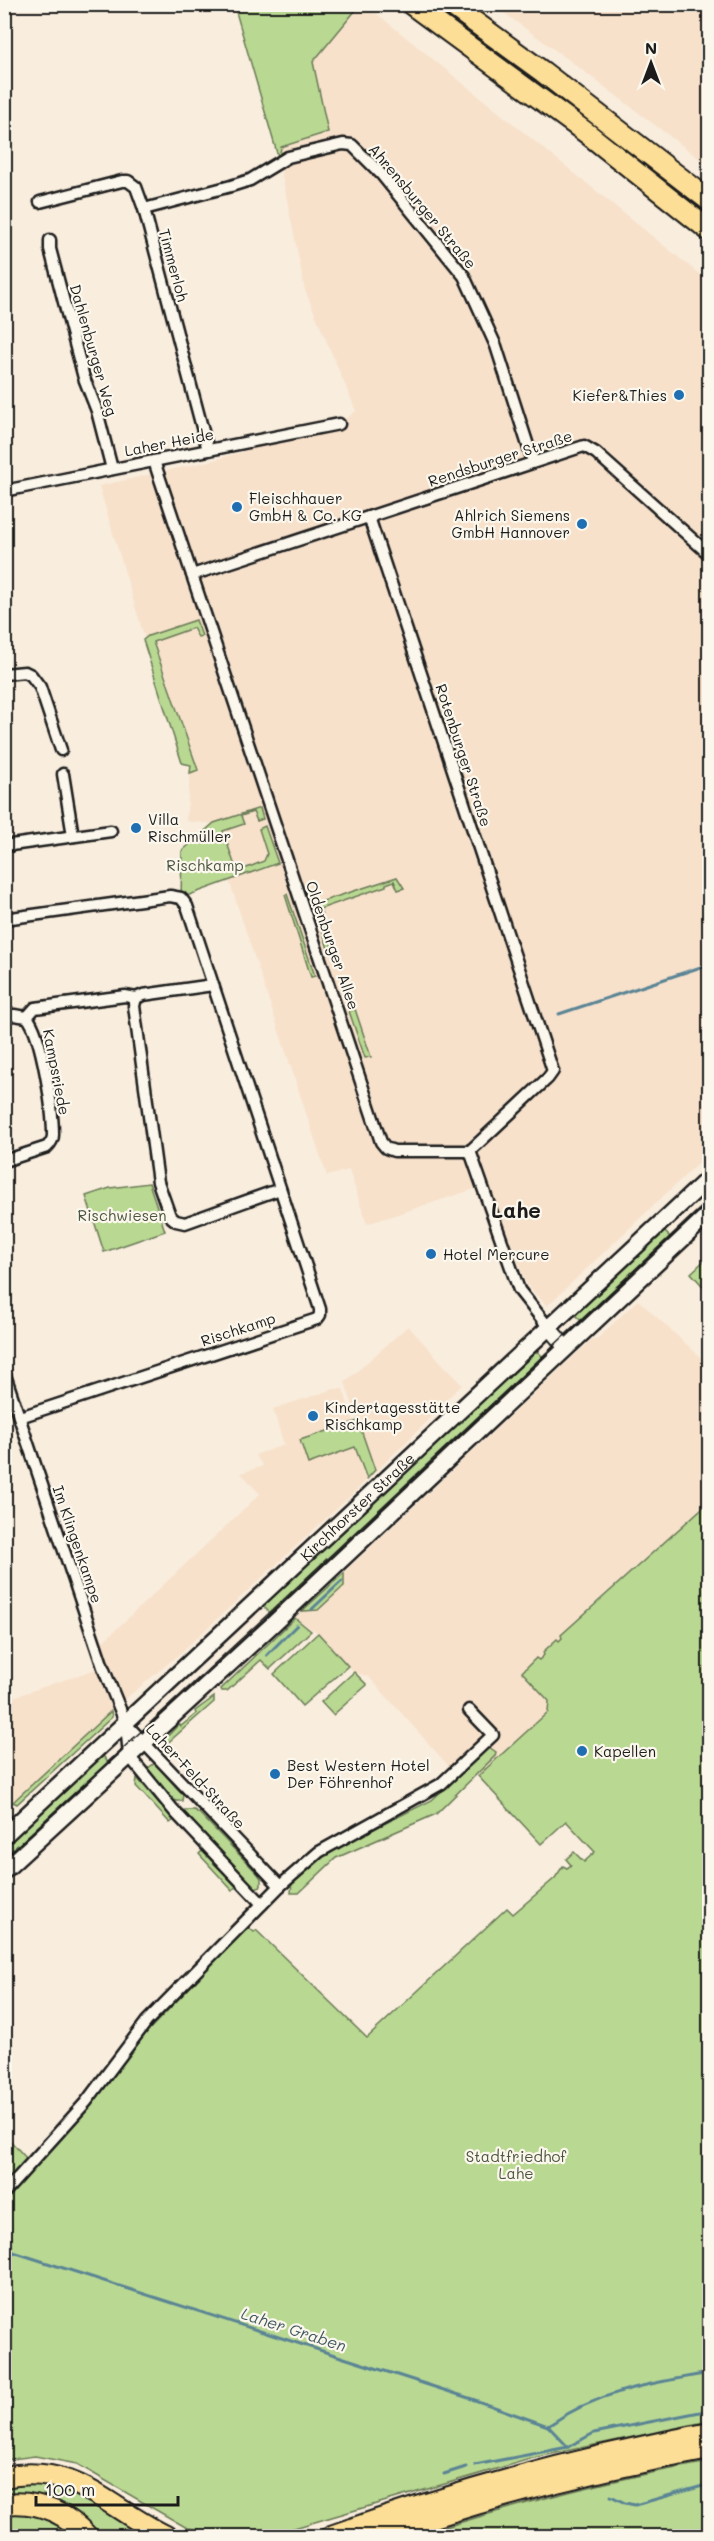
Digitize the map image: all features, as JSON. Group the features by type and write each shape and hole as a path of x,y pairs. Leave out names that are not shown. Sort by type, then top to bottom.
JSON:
{"highway":[{"path":"411,4 578,126 710,231"},
{"path":"450,4 543,72 710,201"},
{"path":"331,2536 499,2489 601,2456 710,2433"},
{"path":"499,2489 710,2449"},
{"path":"4,2477 38,2474 58,2476 79,2483 166,2536"},
{"path":"377,2536 465,2499"},
{"path":"4,2504 27,2504 59,2512 74,2522 87,2536"}],"main road":[{"name":"Kirchhorster Straße","path":"4,1836 710,1177"},
{"name":"Kirchhorster Straße","path":"4,1871 710,1213"}],"street":[{"name":"Ahrensburger Straße","path":"144,209 250,180 288,157 343,144 352,145 382,175 464,276 496,346 533,461"},
{"name":"Timmerloh","path":"40,202 128,181 136,187 144,209 208,450"},
{"name":"Dahlenburger Weg","path":"50,240 50,249 84,378 97,411 112,469"},
{"name":"Laher Heide","path":"4,491 339,424"},
{"name":"Rendsburger Straße","path":"369,517 576,447 590,449 710,555"},
{"name":"Oldenburger Allee","path":"154,461 381,1142 386,1148 394,1151 470,1151"},
{"path":"192,575 369,517"},
{"name":"Rotenburger Straße","path":"369,517 553,1071 470,1151"},
{"path":"4,674 24,672 36,681 61,750"},
{"path":"63,774 73,836"},
{"path":"4,846 111,831"},
{"name":"Rischkamp","path":"4,919 170,896 181,898 187,906 320,1309 317,1319 20,1417"},
{"path":"27,1017 35,1008 125,996 136,998 213,985"},
{"path":"136,998 134,1006 158,1182 170,1216 176,1221 185,1222 280,1190"},
{"name":"Kampsriede","path":"4,1016 27,1017 35,1029 42,1058 53,1136 47,1147 4,1161"},
{"path":"470,1151 516,1284 566,1348"},
{"name":"Im Klingenkampe","path":"4,1372 104,1670 126,1724"},
{"path":"4,2193 86,2102 147,2021 280,1886 319,1852 441,1784 493,1735 469,1710"},
{"name":"Laher-Feld-Straße","path":"126,1724 280,1886"},
{"name":"Laher-Feld-Straße","path":"126,1724 129,1756"},
{"path":"129,1756 175,1812 262,1904"}],"shaded area":[{"path":"360,5 366,5 709,282 709,1153 547,1306 527,1285 487,1185 367,1224 349,1170 327,1176 229,880 233,879 214,824 186,821 191,765 182,763 99,486 210,461 339,424 356,411 305,290 279,160 280,147 328,132 313,62"},
{"path":"493,5 709,5 709,166 573,63"},
{"path":"638,1300 709,1365 709,1502 597,1601 561,1635 563,1638 559,1641 557,1639 543,1652 545,1655 538,1660 537,1658 522,1672 549,1701 548,1712 478,1775 465,1762 454,1772 369,1677 354,1672 318,1633 295,1618 591,1340 598,1338"},
{"path":"408,1326 462,1385 345,1501 178,1655 111,1711 5,1810 5,1700 96,1669 92,1652 260,1494 241,1473 263,1466 255,1455 284,1445 273,1409 334,1389 343,1389 354,1422 358,1421 345,1382"}],"green space":[{"path":"234,5 360,5 313,62 328,132 281,147 279,160"},
{"path":"196,620 202,636 198,637 193,628 153,642 198,770 190,773 191,765 182,763 143,640 148,636"},
{"name":"Rischkamp","path":"260,808 263,819 257,821 253,812 241,816 244,824 223,831 237,872 264,861 267,854 259,829 265,826 278,863 181,898 182,851 214,823"},
{"path":"397,877 404,888 398,890 394,881 386,886 320,909 332,946 329,952 314,904"},
{"path":"287,894 315,976 311,977 285,895"},
{"path":"355,1009 371,1057 365,1058 349,1011"},
{"name":"Rischwiesen","path":"149,1183 165,1231 104,1252 86,1196 110,1188"},
{"path":"662,1229 673,1240 585,1325 574,1314"},
{"path":"709,1256 709,1293 691,1273"},
{"path":"535,1349 544,1358 271,1614 262,1605"},
{"path":"358,1421 375,1470 367,1479 355,1447 308,1464 300,1440"},
{"name":"Stadtfriedhof Lahe","path":"709,1502 709,2421 537,2457 284,2531 248,2536 187,2528 77,2464 35,2456 5,2460 4,2202 78,2119 146,2033 248,1927 254,1932 256,1930 367,2038 507,1908 513,1914 555,1878 563,1866 567,1868 571,1865 566,1859 574,1852 584,1862 595,1852 566,1821 541,1844 478,1776 548,1712 549,1701 522,1672 536,1658 539,1660 544,1655 543,1652 557,1639 559,1641 562,1638 561,1635"},
{"path":"344,1573 344,1586 318,1610 302,1611"},
{"path":"295,1618 311,1631 270,1669 261,1660 227,1691 222,1691 221,1689"},
{"path":"318,1633 348,1666 302,1706 274,1674"},
{"path":"354,1672 367,1685 333,1715 321,1702"},
{"path":"214,1697 214,1702 164,1746 164,1740 179,1724 181,1726 196,1714 195,1711"},
{"path":"111,1711 112,1717 17,1804 13,1802"},
{"path":"489,1747 496,1752 495,1756 436,1814 336,1858 299,1893 291,1893 292,1882 320,1856 432,1800"},
{"path":"101,1753 109,1764 5,1864 5,1842"},
{"path":"155,1763 183,1795 182,1801 173,1801 147,1769"},
{"path":"137,1778 174,1820 170,1823 136,1786"},
{"path":"194,1810 200,1814 257,1873 261,1878 261,1886 255,1888 245,1881 183,1812"},
{"path":"202,1851 237,1886 232,1890 199,1854"},
{"path":"5,2135 28,2160 5,2185"},
{"path":"709,2462 709,2536 417,2536 562,2494 635,2476"},
{"path":"40,2481 72,2489 148,2536 92,2536 5,2497 5,2486"},
{"path":"27,2507 62,2524 76,2536 5,2536 5,2510"}],"waterway":[{"path":"559,1014 710,964"},
{"path":"312,1609 342,1581"},
{"path":"267,1655 297,1625"},
{"name":"Laher Graben","path":"4,2249 472,2399 548,2426 568,2447"},
{"path":"548,2426 586,2404 606,2396 646,2385 710,2373"},
{"path":"475,2465 568,2447 594,2433 710,2410"},
{"path":"444,2474 466,2467"},
{"path":"611,2496 635,2505 710,2484"}],"tram line":[{"path":"4,1858 265,1617 710,1199"}],"place":[{"name":"Kiefer&Thies","path":"679,395"},
{"name":"Fleischhauer GmbH & Co. KG","path":"237,507"},
{"name":"Ahlrich Siemens GmbH Hannover","path":"582,524"},
{"name":"Villa Rischmüller","path":"136,828"},
{"name":"Hotel Mercure","path":"431,1254"},
{"name":"Kindertagesstätte Rischkamp","path":"313,1416"},
{"name":"Kapellen","path":"582,1751"},
{"name":"Best Western Hotel Der Föhrenhof","path":"275,1774"}],"district":[{"name":"Lahe","path":"516,1209"}]}
